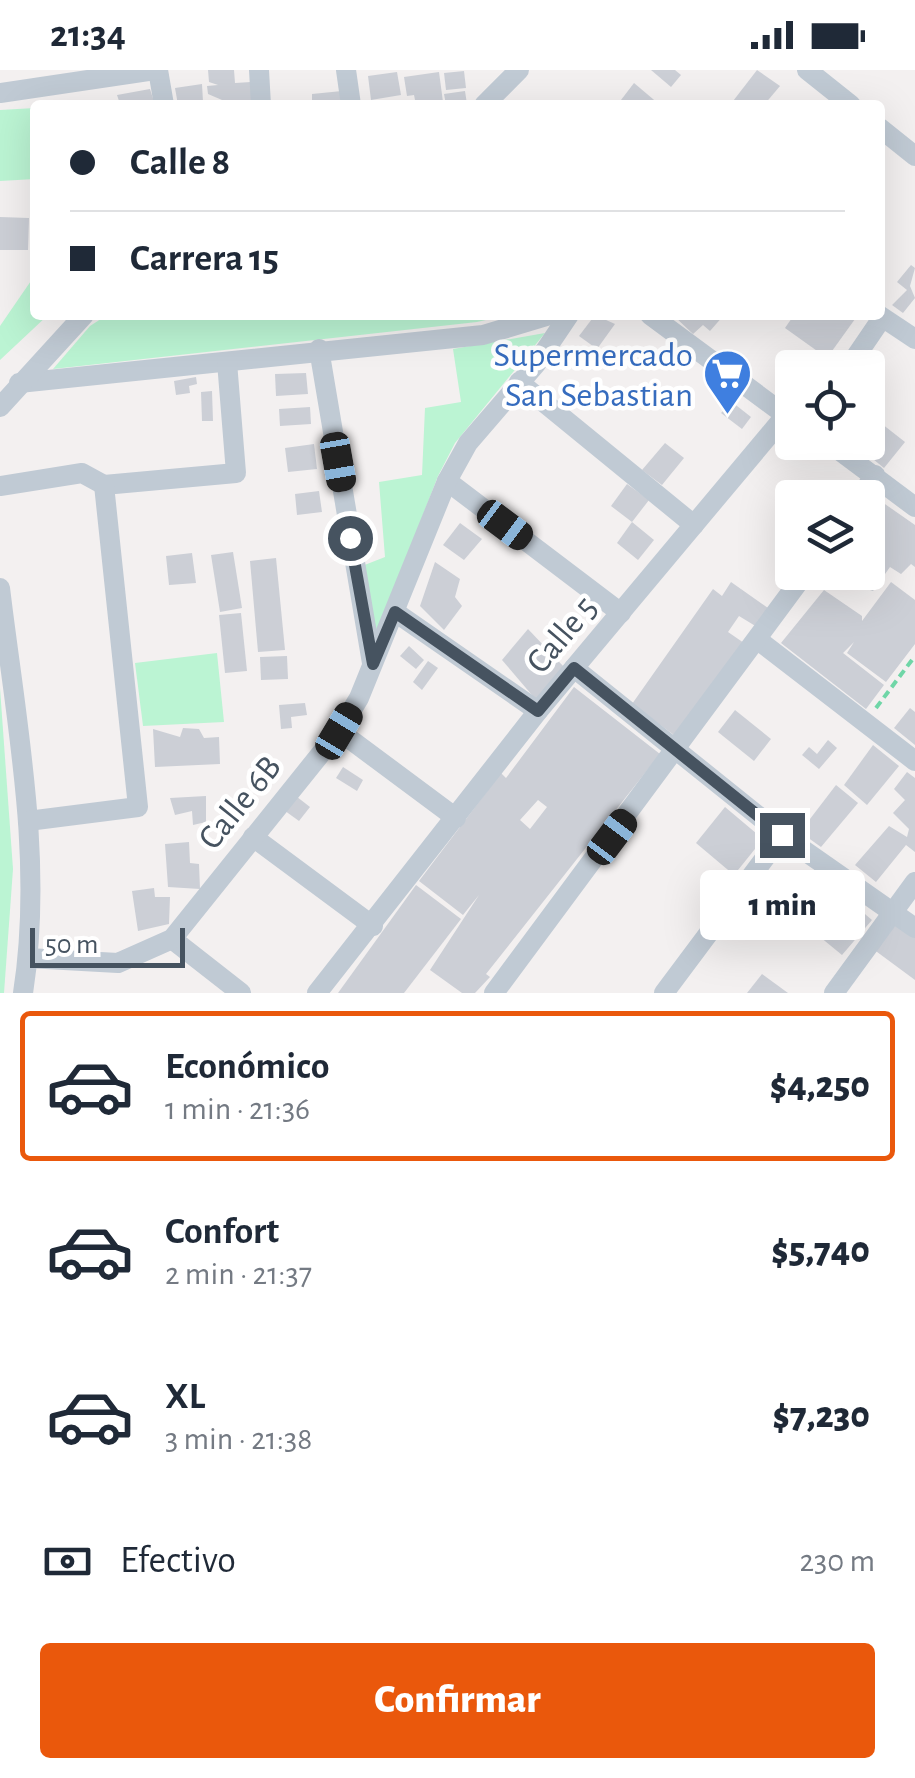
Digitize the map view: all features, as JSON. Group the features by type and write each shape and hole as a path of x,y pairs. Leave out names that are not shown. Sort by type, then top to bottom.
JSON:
{"street":[{"path":"0,93 61,77 156,70 163,100"},
{"path":"260,70 261,100"},
{"path":"346,70 350,100"},
{"path":"489,100 519,70"},
{"path":"807,70 845,100"},
{"path":"885,132 915,156"},
{"path":"885,319 915,339"},
{"path":"0,407 79,320"},
{"path":"19,383 482,335 533,320"},
{"name":"Calle 6B","path":"28,958 118,963 172,939 339,731 373,664 447,480 468,443 565,320"},
{"path":"657,320 775,408"},
{"path":"859,350 878,320"},
{"path":"319,350 373,664"},
{"path":"0,486 82,473 104,485 236,473 227,362"},
{"path":"519,382 694,525"},
{"name":"Calle 5","path":"317,993 538,711 775,434"},
{"path":"854,460 915,507"},
{"path":"872,480 875,475"},
{"path":"447,480 621,613"},
{"path":"28,822 138,807 104,485"},
{"path":"0,588 28,822 32,888 23,993"},
{"path":"494,993 793,590"},
{"path":"395,612 538,711"},
{"path":"758,640 915,761"},
{"path":"574,668 675,753 782,835 915,928"},
{"path":"339,731 456,818"},
{"path":"664,993 782,835"},
{"path":"253,837 373,926"},
{"path":"834,993 915,882"},
{"path":"172,939 241,993"}],"path":[{"path":"864,724 915,656"}],"green space":[{"path":"30,108 30,179 0,181 0,110"},
{"path":"30,282 30,320 43,320 0,360 0,326"},
{"path":"99,320 486,320 53,369"},
{"path":"545,333 455,443 438,476 374,642 362,566 385,557 379,482 422,475 425,408 461,402 453,349"},
{"path":"217,653 224,722 143,726 135,663"},
{"path":"0,688 13,869 4,993 0,993"}],"building":[{"path":"208,70 234,70 235,83 251,82 253,100 222,100 208,94 207,86 218,85 209,82"},
{"path":"651,70 675,70 681,75 671,87"},
{"path":"757,70 780,86 768,100 734,100"},
{"path":"464,71 466,88 446,90 444,73"},
{"path":"397,72 401,95 371,100 368,76"},
{"path":"439,72 443,100 415,100 414,95 407,96 404,77"},
{"path":"634,83 654,100 621,100"},
{"path":"202,84 203,100 177,100 175,88"},
{"path":"150,89 153,100 119,100 117,95"},
{"path":"342,91 343,100 312,100 312,94"},
{"path":"465,91 466,100 445,100 444,94"},
{"path":"0,217 29,218 28,250 0,250"},
{"path":"911,265 915,268 910,286 915,298 903,313 892,305 907,290 897,282"},
{"path":"591,320 615,324 597,349 579,336"},
{"path":"678,320 720,320 710,331 703,325 693,334"},
{"path":"791,320 854,320 833,350 816,350 785,328"},
{"path":"306,373 308,394 276,396 275,374"},
{"path":"196,377 197,384 189,386 190,393 176,395 174,381"},
{"path":"212,391 213,421 202,421 201,392"},
{"path":"732,402 751,417 742,429 721,413"},
{"path":"310,407 311,424 280,426 279,409"},
{"path":"885,426 905,442 884,468 874,460 885,460"},
{"path":"665,443 684,458 662,485 642,470"},
{"path":"314,444 317,469 288,472 285,448"},
{"path":"627,484 649,500 632,522 611,506"},
{"path":"319,491 322,512 297,515 295,494"},
{"path":"885,504 915,525 915,567 911,564 901,574 890,567 885,574"},
{"path":"632,522 654,540 638,560 617,543"},
{"path":"460,523 482,539 464,560 443,545"},
{"path":"233,552 242,608 220,612 211,555"},
{"path":"192,553 196,583 169,585 166,556"},
{"path":"276,558 285,650 258,652 250,561"},
{"path":"435,562 460,579 455,597 462,606 444,630 420,606"},
{"path":"731,582 768,608 757,627 739,616 728,632 744,643 674,735 632,704 713,589 722,596"},
{"path":"891,582 915,600 915,644 886,682 847,653 854,642 843,653 884,685 866,709 781,643 824,590 862,616 862,621"},
{"path":"241,613 247,671 225,673 219,615"},
{"path":"528,629 564,667 537,701 502,660"},
{"path":"409,646 424,660 416,669 400,656"},
{"path":"287,656 288,679 261,680 260,657"},
{"path":"428,661 438,668 422,690 413,682"},
{"path":"574,687 660,754 486,974 490,977 475,993 462,993 430,970 479,895 463,915 419,881 501,773 506,778","holes":["538,800 547,807 530,829 520,820"]},
{"path":"305,703 307,715 291,717 292,728 281,729 279,705"},
{"path":"910,708 915,712 915,745 894,728"},
{"path":"735,710 771,739 754,761 718,732"},
{"path":"183,728 199,729 204,738 219,737 220,764 155,767 153,729 180,737"},
{"path":"828,740 837,748 819,769 802,755 809,747 817,754"},
{"path":"873,745 899,766 867,805 844,785"},
{"path":"343,767 363,780 357,791 336,778"},
{"path":"907,772 915,778 915,852 906,845 876,882 855,865 889,826 907,837 909,829 893,813 905,800 894,789"},
{"path":"836,785 858,803 821,847 800,832"},
{"path":"292,793 310,807 299,821 281,808"},
{"path":"206,796 206,822 193,825 192,811 175,815 170,798"},
{"path":"725,807 763,839 734,875 696,843"},
{"path":"189,842 190,863 199,864 200,889 168,887 165,844"},
{"path":"416,885 461,919 404,993 338,993"},
{"path":"833,887 872,920 842,955 803,923"},
{"path":"154,888 155,897 170,897 169,924 138,931 132,891"},
{"path":"891,918 915,936 915,980 869,946"},
{"path":"762,974 788,993 747,993"}],"place":[{"name":"Supermercado San Sebastian","path":"728,416"}],"route":[{"path":"350,538 373,664 395,612 538,711 574,668 675,753 782,835"}]}
